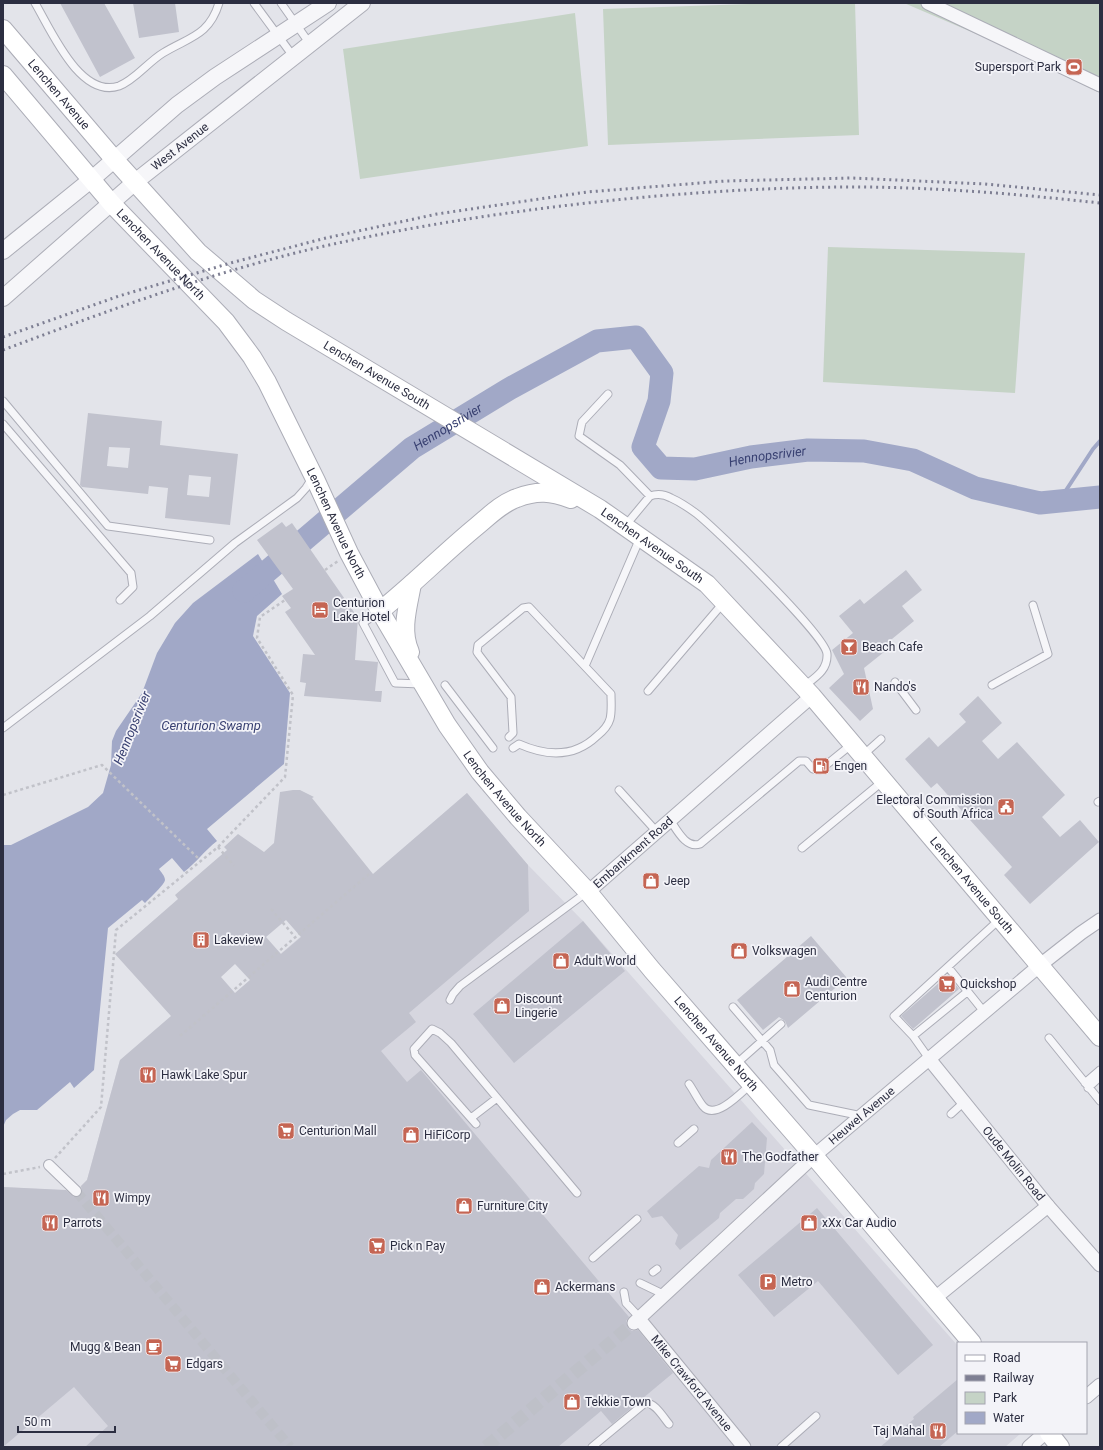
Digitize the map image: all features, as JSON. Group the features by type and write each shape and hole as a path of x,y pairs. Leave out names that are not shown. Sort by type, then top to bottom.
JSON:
{"main road":[{"name":"Lenchen Avenue","path":"3,29 114,159"},
{"path":"3,75 92,178 112,204"},
{"name":"Lenchen Avenue South","path":"114,159 198,252 254,300 286,321 600,509 707,584 808,692 1100,1037"},
{"name":"Lenchen Avenue North","path":"112,204 226,322 252,357 267,382 349,553 380,611 447,725 480,772 518,817 588,892 652,970 814,1156 935,1298 963,1337"},
{"path":"380,611 498,509 516,498 533,493 551,492 600,509"},
{"path":"412,584 406,613 406,645 424,685"},
{"path":"1049,1434 1060,1447"}],"street":[{"path":"3,251 178,105 215,77 328,3"},
{"name":"West Avenue","path":"3,298 112,204 135,182 362,3"},
{"path":"928,3 1100,85"},
{"name":"Embankment Road","path":"588,892 657,832 808,692"},
{"name":"Heuwel Avenue","path":"638,1320 814,1156 930,1060 1039,966 1100,920"},
{"name":"Oude Molin Road","path":"930,1060 963,1103 1048,1206 1100,1265"},
{"path":"49,1165 76,1191"},
{"path":"935,1298 1048,1206"},
{"name":"Mike Crawford Avenue","path":"638,1320 744,1447"},
{"path":"1087,1396 1100,1385"},
{"path":"1029,1447 1044,1434"}],"lane":[{"path":"34,3 61,48 77,71 92,83 102,88 120,85 162,54 203,32 211,22 219,3"},
{"path":"254,3 293,56"},
{"path":"281,3 310,44"},
{"path":"608,394 582,422 580,436 620,465 650,496"},
{"path":"3,401 108,526 210,540"},
{"path":"3,424 131,573 133,587 120,600"},
{"path":"3,728 150,616 235,543 296,498 314,478"},
{"path":"625,527 650,496 663,494 695,513 742,557 807,624 824,644 827,654 823,671 808,692"},
{"path":"585,666 640,537"},
{"path":"648,691 724,602"},
{"path":"992,685 1048,654 1033,605"},
{"path":"509,737 513,733 511,697 477,652 478,645 523,608 529,606 611,694 610,720 604,730 592,741 576,751 544,753 519,744 513,748"},
{"path":"380,611 363,623 395,683 424,685"},
{"path":"895,682 916,710"},
{"path":"445,685 493,748"},
{"path":"670,820 688,843 695,846 700,844 799,761 806,762 813,769 820,770 881,739"},
{"path":"802,848 883,781"},
{"path":"619,790 657,832"},
{"name":"Embankment Road","path":"450,1000 460,986 588,892"},
{"path":"930,1060 913,1036 894,1016 1000,919"},
{"path":"948,966 985,1013"},
{"path":"913,1036 967,992"},
{"path":"733,1007 770,1050 774,1065 809,1105 862,1116"},
{"path":"735,1065 781,1024"},
{"path":"497,1098 473,1121 415,1055 414,1049 416,1044 432,1030 440,1033 451,1043 577,1193"},
{"path":"1048,1038 1100,1101"},
{"path":"1087,1086 1100,1070"},
{"path":"1087,1086 1100,1077"},
{"path":"689,1084 704,1107 710,1111 721,1109 752,1084"},
{"path":"951,1114 963,1103"},
{"path":"678,1143 694,1129"},
{"path":"593,1258 638,1219"},
{"path":"640,1283 665,1295"},
{"path":"624,1292 626,1303 638,1320"},
{"path":"592,1447 645,1403 650,1403 669,1424"},
{"path":"781,1447 816,1416"}],"path":[{"path":"3,1174 49,1165 101,1107 116,930 218,847 285,777 293,695 257,638 260,617 285,600"},
{"path":"3,795 102,765 201,861"},
{"path":"218,847 234,866"},
{"path":"180,1036 369,874"},
{"path":"271,909 296,938"}],"shaded area":[{"name":"Centurion Mall","path":"467,793 528,865 583,921 957,1345 957,1434 1020,1434 1005,1447 3,1447 3,1187 76,1191 87,1180 120,1060 182,1039"}],"green space":[{"path":"779,3 855,3 859,135 608,145 603,9"},
{"name":"Supersport Park","path":"904,3 1100,3 1100,93 995,42"},
{"path":"575,13 588,146 360,179 343,49"},
{"path":"828,247 1025,253 1015,393 823,382"}],"water":[{"name":"Centurion Swamp","path":"258,554 282,594 257,616 253,636 290,693 284,764 207,829 217,841 193,864 184,872 172,858 159,869 165,880 160,888 145,903 142,900 108,928 94,1070 74,1088 70,1082 37,1110 20,1110 13,1114 6,1120 3,1127 3,845 11,845 88,807 103,793 111,765 112,741 116,731 142,693 157,653 175,623 193,603"}],"building":[{"path":"60,3 104,3 135,58 100,77"},
{"path":"133,3 175,3 179,32 139,38"},
{"path":"88,413 162,421 160,445 238,454 230,525 165,518 168,488 149,486 148,494 82,487 80,485","holes":["109,447 130,448 128,468 107,466","189,475 211,477 209,497 187,495"]},
{"name":"Centurion Lake Hotel","path":"282,522 286,527 292,523 358,618 355,660 378,662 375,691 382,691 381,702 304,696 306,683 300,682 303,654 315,655 285,612 291,608 282,596 293,589 257,540"},
{"path":"906,570 922,590 902,606 914,621 881,648 884,652 864,668 873,709 860,721 829,688 844,674 832,650 853,633 839,616 860,599 864,604"},
{"name":"Electoral Commission of South Africa","path":"978,696 1002,723 982,741 998,759 1017,742 1065,795 1042,817 1060,837 1080,820 1099,842 1030,904 1004,875 1012,867 937,783 931,788 905,759 929,737 938,747 966,722 959,714"},
{"name":"Centurion Mall","path":"300,790 314,797 312,798 373,874 467,793 528,865 529,911 409,1013 416,1022 381,1051 407,1082 421,1070 629,1317 626,1321 628,1328 632,1331 638,1330 673,1373 612,1424 601,1411 558,1447 85,1447 108,1426 74,1387 3,1447 3,1187 66,1190 74,1197 81,1195 81,1186 87,1180 120,1060 171,1016 115,954 178,899 175,895 227,850 224,847 238,834 264,852 274,843 280,792","holes":["286,920 301,937 281,954 266,937","235,964 250,980 235,993 221,977"]},
{"path":"583,921 625,971 514,1063 473,1014"},
{"name":"Audi Centre Centurion","path":"811,936 847,978 788,1028 785,1021 779,1017 763,1030 737,1000"},
{"path":"948,975 959,989 913,1029 901,1016"},
{"path":"752,1122 767,1138 764,1174 755,1183 754,1189 743,1199 736,1199 720,1213 719,1218 680,1250 675,1244 678,1235 662,1216 652,1218 647,1211 699,1166 709,1168 711,1160"},
{"path":"817,1208 933,1345 898,1375 818,1281 774,1317 738,1275"},
{"path":"957,1380 957,1432 939,1447 880,1447 914,1419 913,1417"}],"waterway":[{"name":"Hennopsrivier","path":"244,591 412,448 509,389 597,341 636,337 662,373 659,401 643,447 661,468 695,469 751,457 808,450 864,451 913,460 975,488 1040,503 1100,497"},
{"path":"1059,501 1093,449 1100,441"}],"tunnel":[{"path":"76,1191 290,1447"},
{"path":"486,1447 634,1323"}],"railway":[{"path":"3,337 119,296 234,262 326,238 437,214 587,192 725,181 852,178 985,184 1100,195"},
{"path":"3,350 83,320 246,266 329,245 407,229 486,216 606,201 672,195 827,187 884,187 946,190 1008,194 1100,203"}],"place":[{"name":"Supersport Park","path":"1074,67"},
{"name":"Centurion Lake Hotel","path":"320,610"},
{"name":"Beach Cafe","path":"849,647"},
{"name":"Nando's","path":"861,687"},
{"name":"Engen","path":"821,766"},
{"name":"Electoral Commission of South Africa","path":"1006,807"},
{"name":"Jeep","path":"651,881"},
{"name":"Lakeview","path":"201,940"},
{"name":"Volkswagen","path":"739,951"},
{"name":"Adult World","path":"561,961"},
{"name":"Quickshop","path":"947,984"},
{"name":"Audi Centre Centurion","path":"792,989"},
{"name":"Discount Lingerie","path":"502,1006"},
{"name":"Hawk Lake Spur","path":"148,1075"},
{"name":"Centurion Mall","path":"286,1131"},
{"name":"HiFiCorp","path":"411,1135"},
{"name":"The Godfather","path":"729,1157"},
{"name":"Wimpy","path":"101,1198"},
{"name":"Furniture City","path":"464,1206"},
{"name":"Parrots","path":"50,1223"},
{"name":"xXx Car Audio","path":"809,1223"},
{"name":"Pick n Pay","path":"377,1246"},
{"name":"Metro","path":"768,1282"},
{"name":"Ackermans","path":"542,1287"},
{"name":"Mugg & Bean","path":"154,1347"},
{"name":"Edgars","path":"173,1364"},
{"name":"Tekkie Town","path":"572,1402"},
{"name":"Taj Mahal","path":"938,1431"}]}
